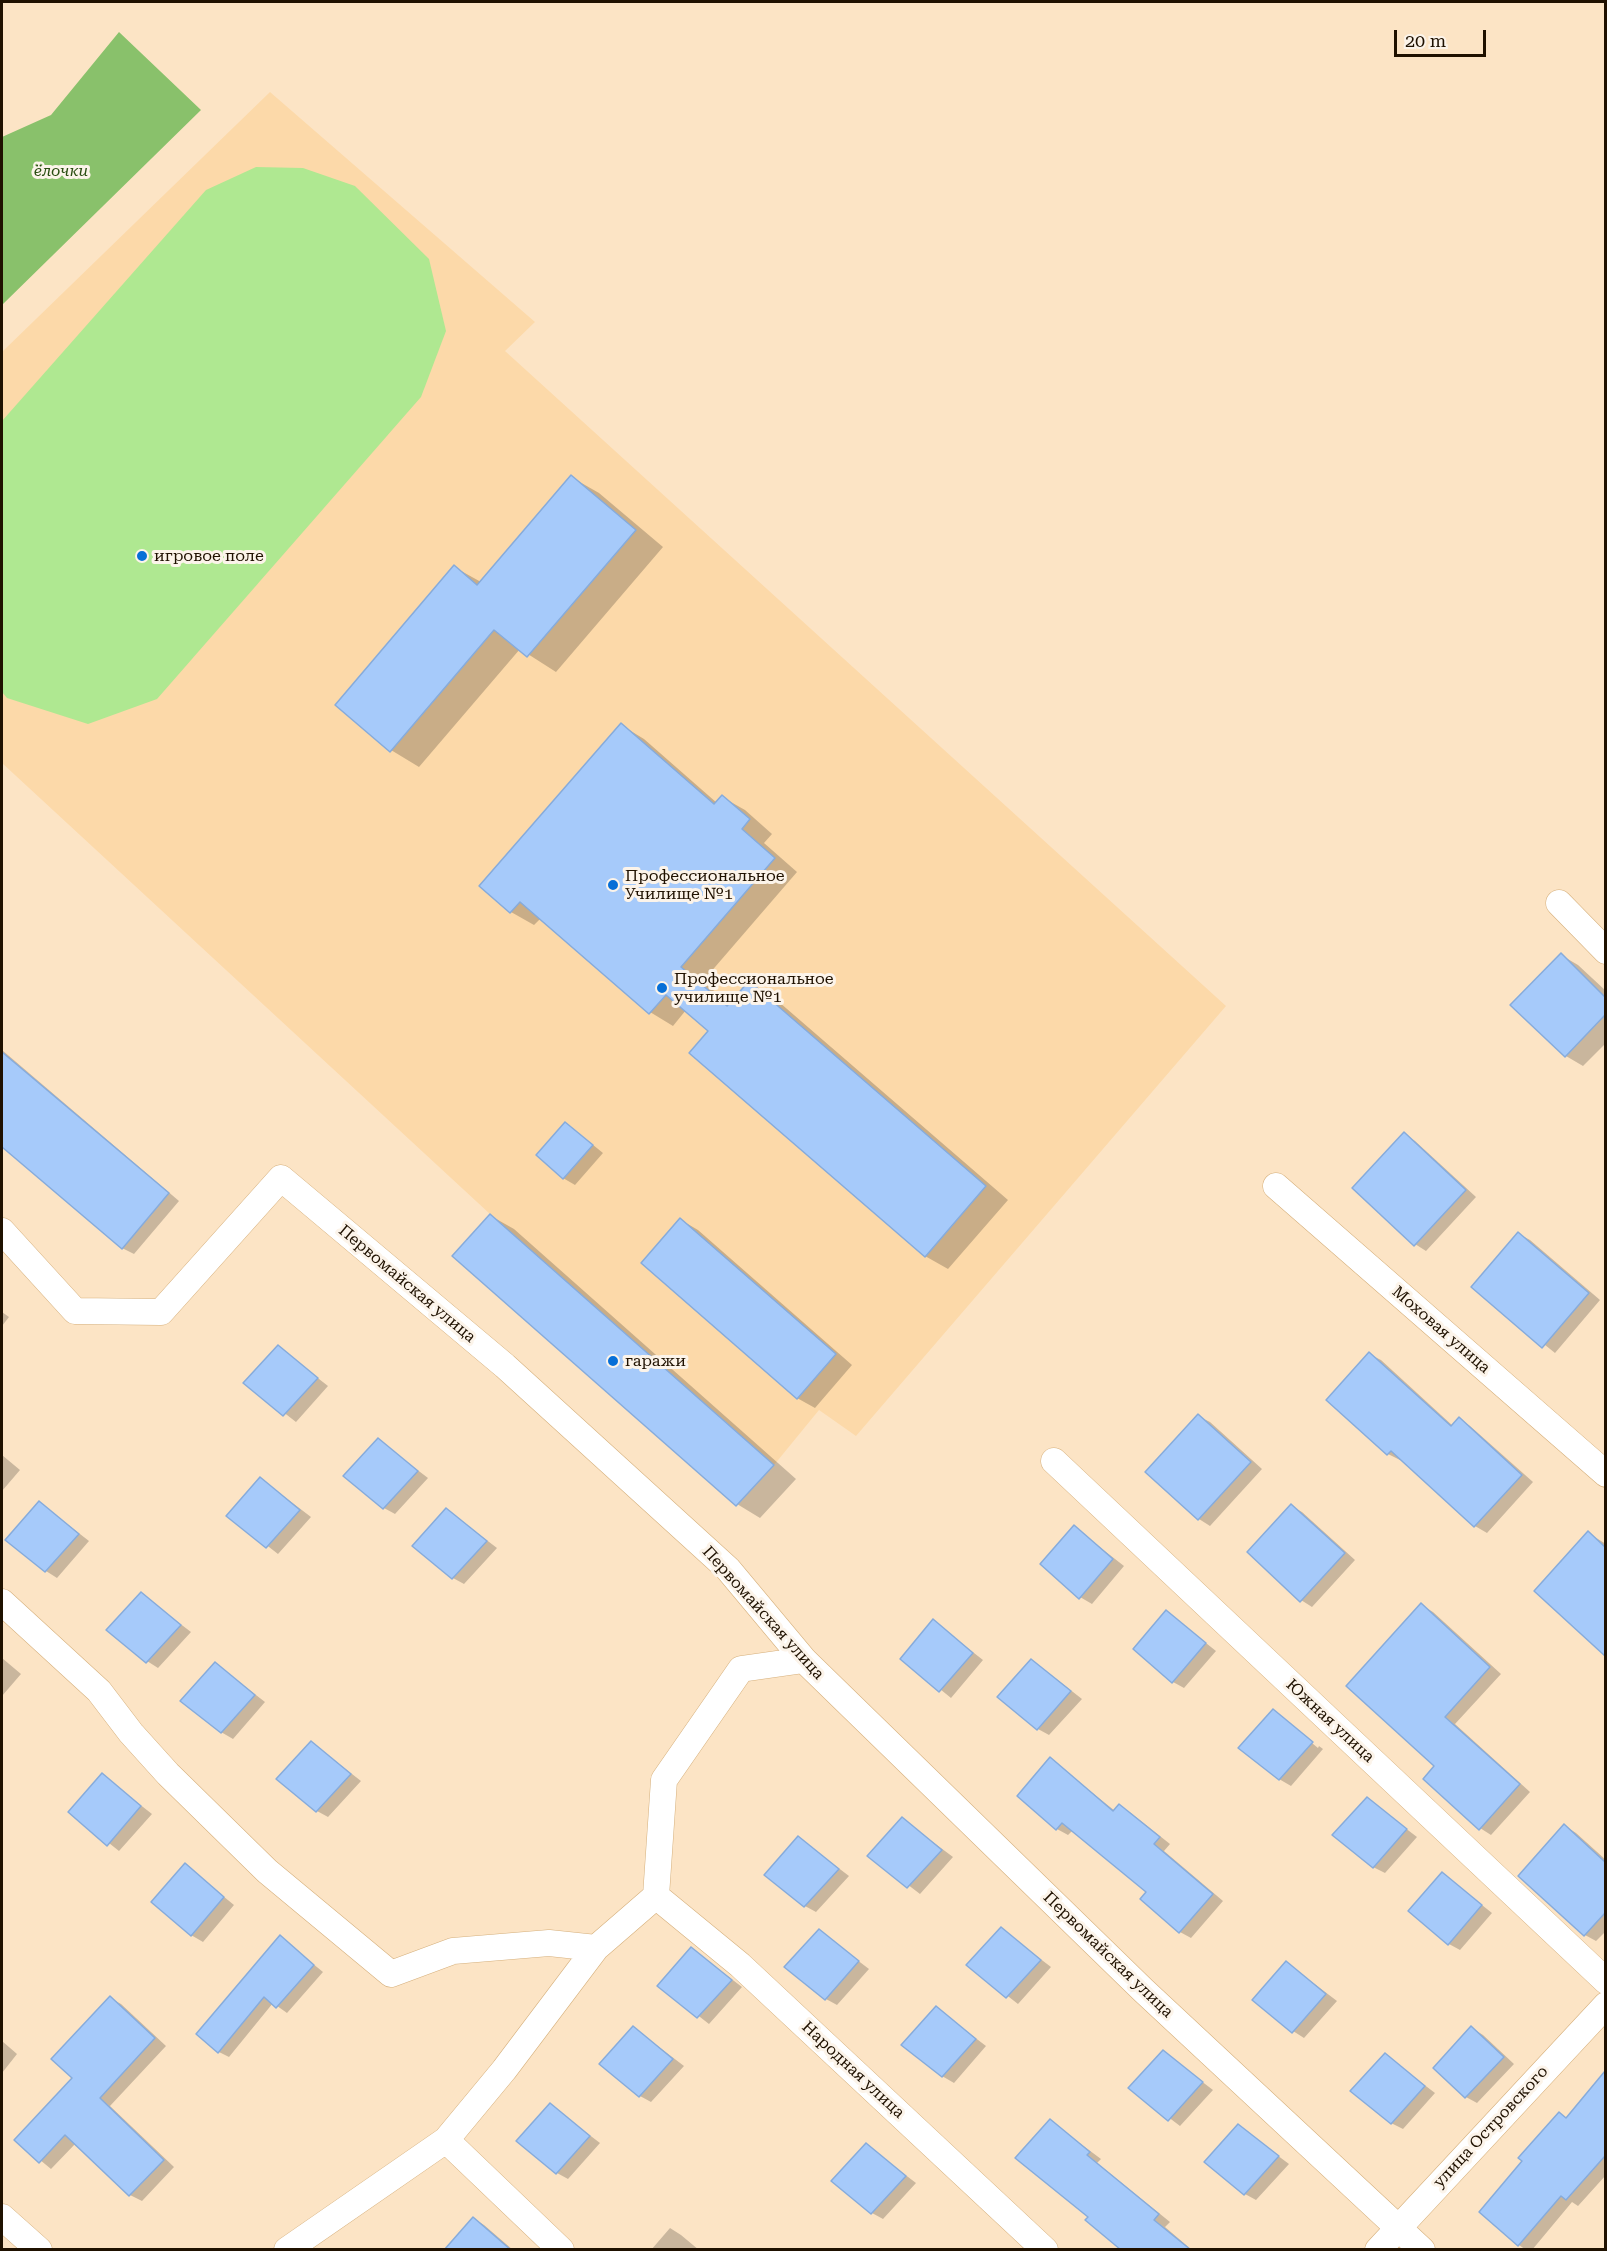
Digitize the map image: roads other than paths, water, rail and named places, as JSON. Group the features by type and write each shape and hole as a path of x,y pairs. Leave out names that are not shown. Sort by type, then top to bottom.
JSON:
{"street":[{"path":"1559,903 1605,951"},
{"name":"Первомайская улица","path":"2,1231 75,1311 161,1312 281,1178 506,1366 728,1569 804,1660 1143,1990 1422,2250"},
{"name":"Моховая улица","path":"1276,1186 1605,1474"},
{"name":"Южная улица","path":"1054,1461 1605,1981"},
{"path":"2,1602 99,1691 130,1733 168,1774 267,1870 391,1974 453,1951 549,1943 596,1948"},
{"path":"287,2250 446,2140 504,2070 596,1948 656,1896 664,1780 741,1669 804,1660"},
{"name":"Народная улица","path":"656,1896 740,1965 1045,2250"},
{"name":"улица Островского","path":"1378,2250 1605,2005"},
{"path":"446,2140 561,2250"},
{"path":"2,2217 39,2250"}],"place":[{"name":"игровое поле","path":"142,556"},
{"name":"Профессиональное Училище №1","path":"613,885"},
{"name":"Профессиональное училище №1","path":"662,988"},
{"name":"гаражи","path":"613,1361"}],"park label":[{"name":"ёлочки","path":"61,171"}]}
